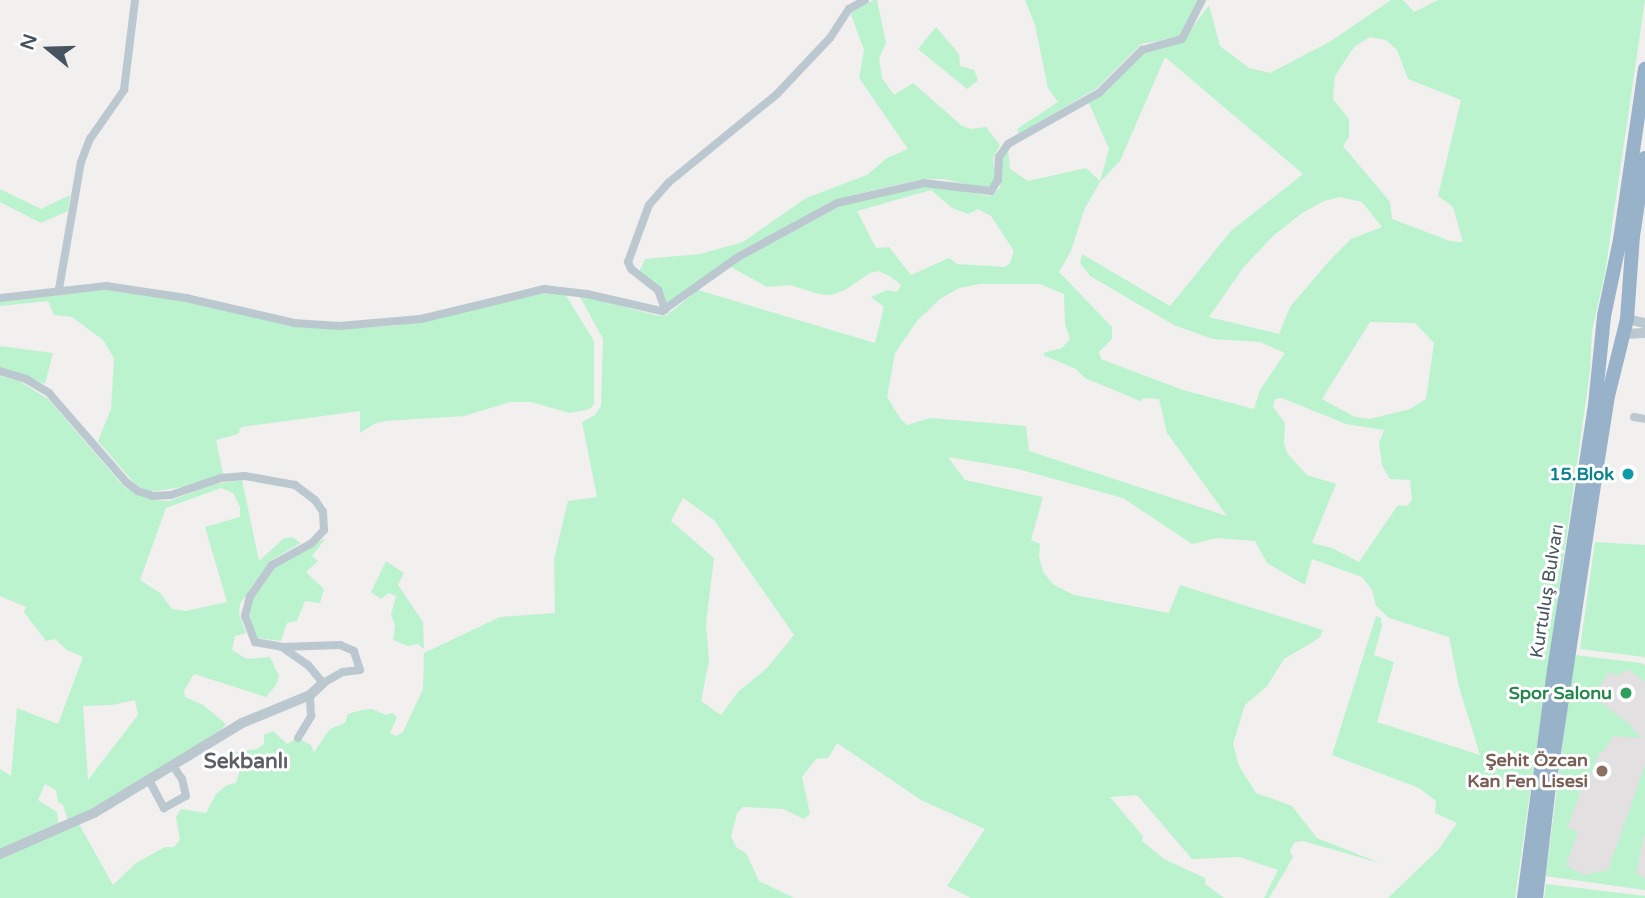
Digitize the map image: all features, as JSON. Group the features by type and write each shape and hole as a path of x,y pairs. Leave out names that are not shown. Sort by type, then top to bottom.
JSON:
{"highway":[{"name":"Kurtuluş Bulvarı","path":"1524,898 1552,681 1595,405 1604,324 1620,240 1645,69"},
{"name":"Kurtuluş Bulvarı","path":"1536,898 1549,786 1597,466 1608,397 1626,327 1633,236 1645,158"},
{"path":"1618,315 1626,327 1615,336 1604,324 1618,315"}],"street":[{"path":"59,289 81,162 90,139 124,90 135,0"},
{"path":"665,310 658,290 631,269 628,262 649,205 668,183 777,94 831,38 852,6 865,0"},
{"path":"0,298 59,289 116,287 186,298 294,323 329,325 421,319 544,289 587,294 650,311 665,310 737,257 837,203 883,190 924,183 991,191 998,180 999,157 1008,144 1099,93 1142,50 1182,39 1202,0"},
{"path":"1626,327 1645,323"},
{"path":"1626,327 1645,333"},
{"path":"0,371 26,379 49,393 127,483 138,491 153,496 171,495 221,478 245,476 295,485 316,500 325,519 320,536 272,565 245,608 253,639 282,647 308,665 323,683"},
{"path":"1634,417 1645,419"},
{"path":"0,854 70,826 242,723 310,695 323,683 343,672 360,670 354,652 333,643 282,647"},
{"path":"298,738 311,716 310,695"},
{"path":"149,780 164,808 186,796 182,779 173,766"}],"shaded area":[{"name":"Şehit Özcan Kan Fen Lisesi","path":"1574,655 1645,665 1645,890 1546,876"}],"green space":[{"path":"877,0 886,43 879,58 882,78 894,95 913,83 962,126 971,129 986,127 1000,145 993,158 995,177 991,186 984,188 943,179 922,179 848,196 748,247 667,306 657,285 639,272 645,259 700,254 743,242 806,198 867,175 887,158 908,149 859,78 864,50 850,12"},
{"path":"1025,0 1197,0 1180,37 1141,44 1097,88 1019,134 1017,129 1058,102 1048,88 1035,25"},
{"path":"1391,0 1403,0 1414,12 1438,0 1645,0 1605,273 1592,331 1590,372 1515,898 1388,898 1438,850 1457,823 1435,813 1436,801 1419,788 1332,755 1376,616 1381,618 1382,626 1374,655 1394,662 1377,722 1480,755 1459,687 1449,637 1389,618 1376,606 1372,590 1362,577 1312,559 1305,585 1267,563 1255,541 1217,538 1192,544 1123,498 1018,469 948,457 965,480 1043,497 1031,540 1040,544 1039,556 1043,572 1054,585 1074,595 1169,613 1180,585 1323,630 1320,637 1284,659 1267,686 1245,705 1233,744 1239,766 1256,793 1292,806 1317,838 1380,863 1303,841 1295,842 1290,850 1293,857 1269,898 1264,898 1278,870 1240,857 1192,859 1137,795 1110,797 1143,836 1142,841 1164,859 1205,878 1205,884 1224,898 971,898 947,886 985,829 921,800 837,743 828,758 816,759 802,777 810,814 804,819 783,809 743,807 737,813 731,837 737,848 746,853 759,881 794,898 0,898 0,857 79,824 113,885 136,863 165,847 174,847 180,840 176,817 181,809 206,813 216,794 227,785 236,783 239,773 232,759 235,752 257,749 264,744 264,735 273,731 287,744 298,738 311,745 314,752 330,729 345,723 348,714 372,709 386,715 392,713 397,717 390,733 396,736 403,732 423,689 424,653 500,617 555,613 554,559 568,501 597,497 582,422 595,415 601,406 603,339 579,295 659,316 667,315 698,290 875,343 884,307 871,297 887,290 897,292 901,285 888,275 878,271 870,273 845,290 831,295 790,285 767,287 729,266 842,205 930,185 989,196 1000,188 1002,159 1008,149 1010,169 1028,181 1086,168 1100,181 1109,149 1089,103 1108,90 1141,54 1182,42 1209,5 1220,46 1249,68 1270,73 1331,41","holes":["1370,37 1386,40 1397,50 1408,79 1461,100 1438,196 1453,207 1463,242 1450,241 1392,219 1390,202 1343,146 1349,137 1349,119 1333,99 1335,76 1354,47","1165,57 1303,174 1231,231 1170,306 1082,254 1080,263 1090,276 1174,325 1213,339 1260,342 1285,353 1260,390 1254,409 1183,390 1101,359 1099,352 1112,339 1112,327 1059,272 1071,251 1084,210 1100,182 1120,161","931,190 952,208 968,214 978,209 991,216 1014,251 1010,263 1005,267 957,264 949,258 911,275 889,247 876,248 857,211","1340,197 1362,202 1382,227 1351,239 1330,260 1290,307 1279,334 1209,317 1243,268 1273,236 1302,213 1324,201","980,284 1040,284 1064,294 1065,324 1070,339 1062,348 1043,353 1045,356 1076,369 1085,378 1140,401 1144,398 1159,399 1167,433 1227,516 1029,451 1026,426 930,418 907,425 887,397 895,353 917,321 940,299 959,288","1370,322 1415,323 1434,343 1426,399 1410,409 1370,419 1355,417 1322,399","1282,398 1346,424 1384,430 1379,443 1382,465 1390,479 1410,480 1412,499 1408,506 1398,505 1359,562 1332,548 1312,543 1336,484 1307,475 1287,453 1284,443 1285,423 1273,407 1275,399","683,498 714,520 794,635 767,668 738,692 721,715 701,701 709,661 706,624 714,558 671,521"]},
{"path":"936,27 959,54 960,66 974,70 978,80 967,89 918,49"},
{"path":"0,189 41,209 70,195 68,211 41,223 0,202"},
{"path":"105,290 189,302 301,327 339,329 393,326 437,319 531,293 565,294 594,341 594,404 590,409 570,413 531,402 510,402 464,416 385,421 360,433 360,411 241,427 238,434 216,440 223,474 183,487 150,492 135,484 98,441 111,409 114,358 103,340 72,317 54,315 48,301 0,306 0,301"},
{"path":"0,346 53,353 45,384 0,368"},
{"path":"0,376 19,381 48,399 125,488 152,500 169,501 215,484 242,480 259,561 283,539 292,537 301,543 270,561 240,604 239,614 246,633 235,636 232,650 247,659 270,657 279,676 276,685 266,697 194,674 184,691 185,697 203,705 226,724 221,730 144,780 68,821 63,805 58,802 56,790 45,784 38,800 57,812 59,826 0,851 0,769 11,776 17,708 58,724 83,657 67,650 55,639 46,641 24,612 26,607 0,596","holes":["221,488 233,493 240,507 240,517 205,527 227,602 186,611 172,609 160,593 140,580 166,508","135,700 138,715 88,780 83,706 112,705"]},
{"path":"326,538 312,556 318,561 306,572 324,589 320,603 305,601 297,621 287,623 281,641 258,638 247,614 250,601 278,563"},
{"path":"1595,542 1645,545 1645,657 1580,649"},
{"path":"386,561 404,573 398,585 423,622 424,649 418,644 408,646 393,640 395,625 391,615 396,596 389,593 381,599 371,592"},
{"path":"1574,655 1641,663 1645,665 1645,682 1628,669 1616,676 1610,672 1595,692 1596,699 1628,723 1641,738 1613,736 1603,752 1600,751 1591,775 1587,774 1567,828 1578,832 1566,865 1584,875 1608,870 1645,765 1645,833 1636,873 1645,879 1645,890 1546,876"},
{"path":"1546,884 1645,896 1645,898 1544,898"}],"place":[{"name":"15.Blok","path":"1628,474"},
{"name":"Spor Salonu","path":"1626,693"},
{"name":"Şehit Özcan Kan Fen Lisesi","path":"1602,771"}],"district":[{"name":"Sekbanlı","path":"246,762"}]}
